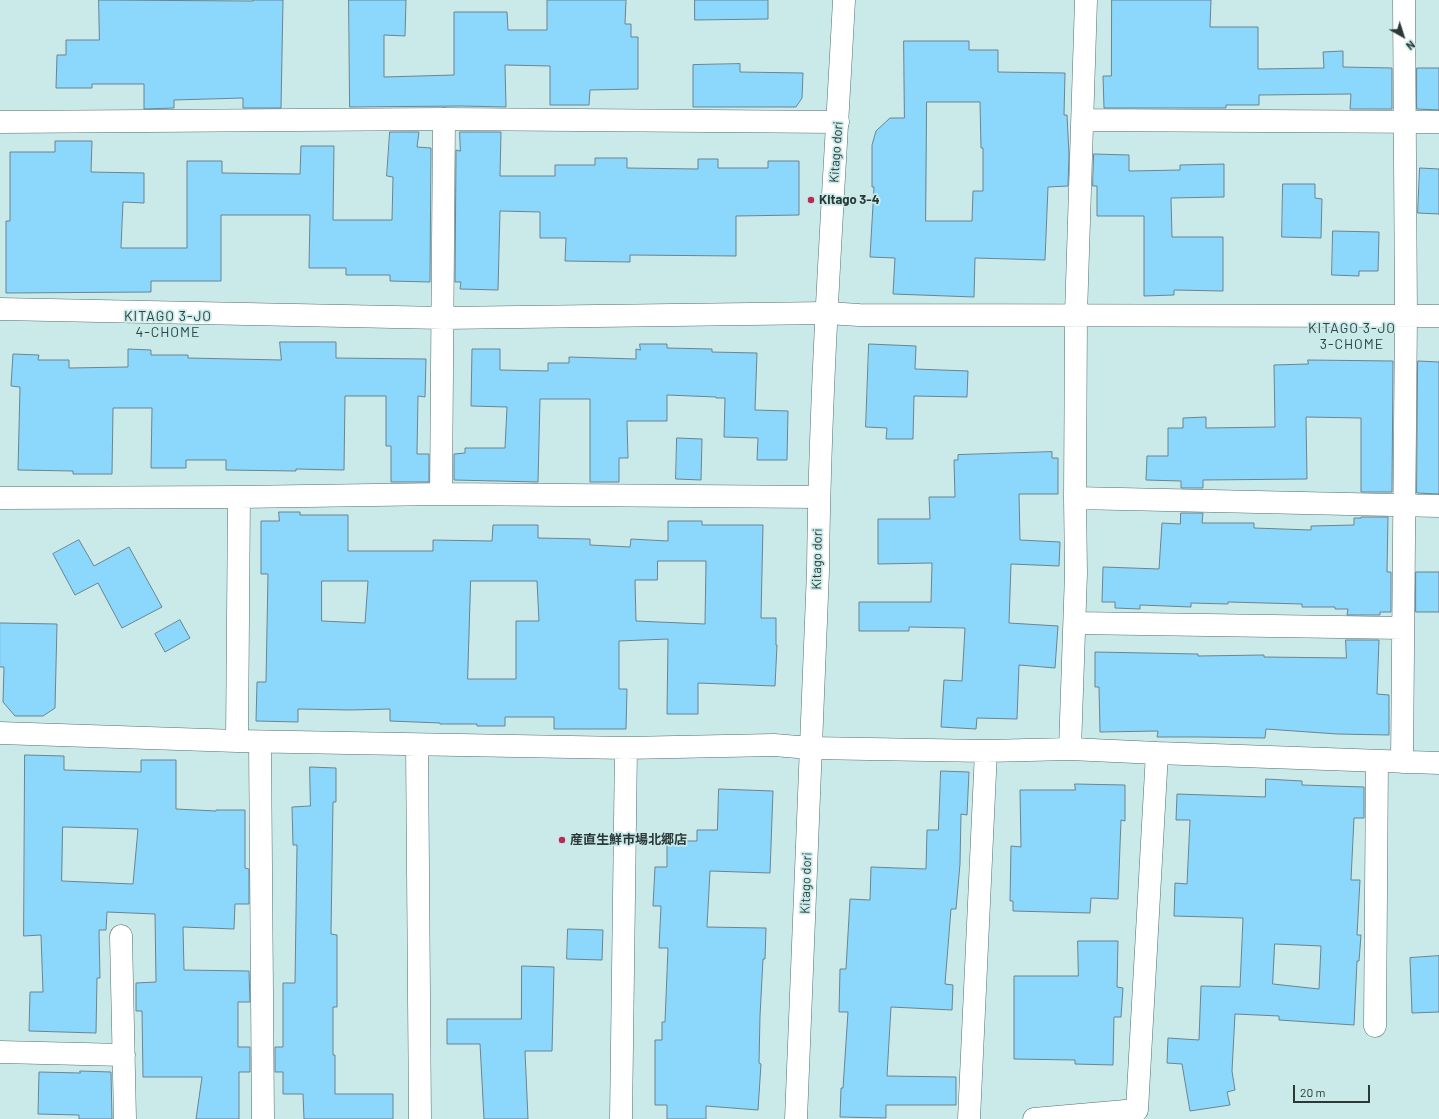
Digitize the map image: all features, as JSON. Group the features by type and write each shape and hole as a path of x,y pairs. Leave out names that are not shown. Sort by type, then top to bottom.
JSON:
{"street":[{"name":"Kitago dori","path":"796,1119 818,571 818,497 844,0"},
{"path":"1070,749 1076,573 1076,315 1086,0"},
{"path":"1402,762 1406,316 1406,121 1404,0"},
{"path":"0,122 444,119 838,122"},
{"path":"441,494 444,119"},
{"path":"1083,120 1439,122"},
{"path":"0,309 443,318 827,313 1439,316"},
{"path":"0,498 441,494 818,497"},
{"path":"238,741 239,497"},
{"path":"1075,498 1439,506"},
{"path":"1075,623 1403,628"},
{"path":"0,733 260,742 417,745 626,748 774,745 810,748 986,751 1070,749 1378,762 1439,763"},
{"path":"260,742 263,1119"},
{"path":"417,745 420,1119"},
{"path":"621,1119 626,748"},
{"path":"969,1119 986,751"},
{"path":"1034,1119 1137,1110 1157,753"},
{"path":"1375,1026 1378,762"},
{"path":"121,936 125,1119"},
{"path":"0,1052 124,1055"}],"building":[{"path":"99,0 283,0 281,108 243,108 243,98 174,100 174,108 144,109 144,84 92,84 92,88 56,88 57,55 66,55 66,40 99,40"},
{"path":"349,0 406,0 405,36 384,35 384,77 454,75 454,12 507,12 508,30 547,30 547,0 626,0 625,24 631,24 631,37 638,37 638,89 590,90 589,105 550,105 550,66 505,65 506,107 350,107"},
{"path":"695,0 768,0 768,19 695,20"},
{"path":"1112,0 1211,0 1210,27 1258,27 1258,69 1324,68 1323,52 1343,51 1343,67 1392,68 1392,109 1350,109 1351,94 1259,95 1259,105 1226,105 1226,108 1104,108 1103,76 1111,76"},
{"path":"904,41 969,41 969,50 998,50 998,72 1065,73 1064,115 1067,115 1069,154 1068,186 1048,187 1045,260 975,258 974,297 893,294 895,258 870,257 874,187 872,187 872,145 876,131 890,118 904,118","holes":["927,102 980,102 981,148 983,148 983,191 973,191 972,221 926,221"]},
{"path":"740,64 740,72 803,73 802,98 796,107 693,107 693,65"},
{"path":"1417,68 1439,68 1439,110 1417,109"},
{"path":"390,132 419,132 417,147 431,148 430,282 390,281 390,275 346,275 346,268 309,268 310,215 221,215 221,281 151,281 151,292 6,293 6,221 10,221 10,152 55,152 55,141 92,141 91,172 144,173 144,203 123,202 121,248 187,248 187,161 222,161 222,173 300,174 301,146 334,146 333,220 392,220 393,177 387,176"},
{"path":"460,132 501,132 500,176 555,176 555,165 595,165 595,158 627,158 627,168 698,169 698,159 718,159 718,168 768,168 768,161 799,161 799,215 736,216 736,256 630,255 630,262 565,261 566,238 540,238 540,212 500,211 498,290 460,289 461,282 455,282 456,150 460,151"},
{"path":"1094,154 1129,155 1129,171 1180,170 1180,165 1224,164 1224,197 1171,198 1172,237 1223,237 1223,291 1174,290 1174,295 1144,296 1144,216 1097,216 1097,186 1093,186"},
{"path":"1420,168 1439,169 1439,214 1418,213"},
{"path":"1283,184 1315,184 1315,198 1322,199 1321,238 1282,237"},
{"path":"1333,231 1379,232 1378,271 1359,271 1359,276 1332,275"},
{"path":"280,342 336,342 336,358 426,359 425,397 418,396 417,454 429,454 429,482 391,482 391,446 386,446 386,396 345,396 344,470 226,470 226,460 186,460 186,468 151,468 152,408 113,408 112,474 73,474 73,471 18,470 20,387 11,386 13,354 39,355 38,360 69,360 69,368 128,367 128,349 151,350 151,355 188,355 188,358 281,360"},
{"path":"640,344 667,344 667,348 712,349 712,352 757,353 755,410 788,411 787,460 757,460 758,438 724,437 725,398 667,395 667,421 627,421 628,458 619,458 619,482 590,482 590,399 540,399 538,482 454,480 454,454 465,453 465,448 505,448 507,407 471,406 472,349 500,349 500,370 548,371 548,363 569,363 569,357 636,359 636,349 640,350"},
{"path":"869,344 916,346 915,369 968,371 967,397 914,396 913,439 886,439 887,428 866,427"},
{"path":"1308,360 1393,361 1392,492 1361,492 1361,418 1306,417 1307,479 1203,480 1203,488 1181,488 1181,481 1146,480 1147,456 1168,456 1168,428 1183,428 1183,418 1206,417 1206,428 1275,427 1274,365 1308,364"},
{"path":"1418,361 1439,362 1439,494 1417,493"},
{"path":"677,438 702,439 701,480 676,479"},
{"path":"1052,452 1052,458 1058,458 1058,494 1019,494 1020,540 1060,542 1059,566 1011,564 1009,623 1058,626 1055,668 1019,665 1017,719 977,718 976,729 941,727 944,680 962,681 965,628 909,627 909,631 859,631 859,602 931,602 932,563 878,564 878,519 930,519 929,497 955,497 954,460 958,460 958,455"},
{"path":"279,512 300,512 300,515 348,515 348,551 433,551 433,540 492,541 493,525 538,525 538,538 590,539 590,545 630,547 631,539 668,541 668,521 702,521 702,525 763,525 761,618 776,618 777,645 775,686 698,683 698,714 667,714 668,639 619,641 619,689 627,689 626,729 554,729 554,717 505,717 505,726 477,726 477,724 440,724 390,721 390,709 298,709 298,722 256,721 257,682 266,682 268,574 261,574 261,521 279,521","holes":["658,561 706,561 705,624 636,621 635,580 657,580","322,581 368,581 365,623 322,621","471,581 537,581 539,621 516,621 516,679 468,679"]},
{"path":"1181,513 1203,513 1202,523 1254,523 1254,528 1311,530 1311,526 1354,525 1354,518 1388,517 1387,572 1391,572 1391,612 1380,612 1380,615 1347,615 1348,609 1335,609 1335,607 1302,607 1302,604 1228,602 1228,604 1191,603 1191,607 1140,605 1140,609 1115,608 1115,602 1102,602 1103,567 1159,569 1162,523 1180,524"},
{"path":"79,540 94,566 129,547 162,607 122,628 98,583 75,595 53,554"},
{"path":"1416,572 1439,572 1439,612 1416,612"},
{"path":"180,620 190,638 165,652 155,634"},
{"path":"0,623 57,624 55,708 43,716 15,716 3,702 4,667 0,667"},
{"path":"1346,640 1379,640 1377,694 1389,695 1389,735 1337,734 1266,729 1265,738 1157,737 1158,731 1100,732 1099,687 1095,687 1095,652 1198,654 1198,656 1264,655 1264,657 1346,658"},
{"path":"25,755 64,756 64,770 141,772 141,760 176,760 176,809 216,811 245,810 245,868 249,869 249,904 235,904 234,929 183,927 184,970 249,971 250,1002 238,1002 238,1047 250,1047 250,1072 239,1072 239,1119 196,1119 202,1077 143,1077 142,1011 136,1011 136,983 156,982 155,914 107,912 106,930 99,930 100,978 97,978 96,1033 29,1031 30,992 43,992 41,935 24,936","holes":["63,827 138,829 133,884 62,881"]},
{"path":"310,767 336,768 336,802 333,802 331,934 337,935 337,1007 333,1007 335,1094 393,1094 393,1119 304,1119 303,1094 283,1094 283,1072 275,1072 275,1047 283,1047 283,983 295,983 297,845 293,845 292,807 310,806"},
{"path":"941,771 969,772 967,815 961,814 960,864 956,909 951,909 945,984 953,985 952,1010 891,1007 887,1076 956,1077 956,1105 886,1105 886,1118 840,1117 841,1088 843,1088 848,1012 839,1012 840,969 846,969 850,899 870,900 871,867 926,869 927,830 938,830"},
{"path":"1266,779 1302,781 1302,785 1364,787 1364,818 1354,818 1351,880 1360,880 1357,935 1361,935 1359,961 1357,961 1354,1025 1279,1020 1279,1016 1235,1014 1232,1071 1235,1090 1227,1092 1230,1105 1190,1111 1182,1064 1167,1063 1168,1038 1199,1040 1201,986 1240,987 1243,918 1174,916 1175,883 1187,884 1190,820 1176,820 1177,794 1265,797","holes":["1275,944 1321,946 1319,989 1273,984"]},
{"path":"1075,784 1125,785 1125,821 1121,820 1118,899 1091,898 1090,913 1013,911 1013,901 1010,901 1011,846 1021,847 1020,790 1075,790"},
{"path":"719,789 773,791 770,873 710,871 707,927 766,928 760,1016 759,1063 761,1064 758,1110 706,1106 706,1119 667,1119 667,1105 655,1105 655,1040 662,1040 662,1022 665,1022 668,948 659,948 661,906 653,906 655,867 667,867 667,841 697,841 697,830 717,830"},
{"path":"568,929 603,930 602,960 567,959"},
{"path":"1078,941 1118,941 1117,987 1123,988 1121,1017 1114,1017 1113,1065 1075,1064 1075,1060 1014,1059 1014,976 1078,976"},
{"path":"1439,956 1439,1012 1412,1013 1410,958"},
{"path":"522,966 554,967 552,1051 525,1051 528,1119 484,1119 480,1044 447,1044 447,1019 521,1019"},
{"path":"80,1071 111,1072 112,1119 79,1119 79,1115 38,1114 39,1072 80,1073"}],"place":[{"name":"Kitago 3-4","path":"811,200"},
{"name":"産直生鮮市場北郷店","path":"562,840"}],"district":[{"name":"KITAGO 3-JO 4-CHOME","path":"168,324"},
{"name":"KITAGO 3-JO 3-CHOME","path":"1352,336"}]}
